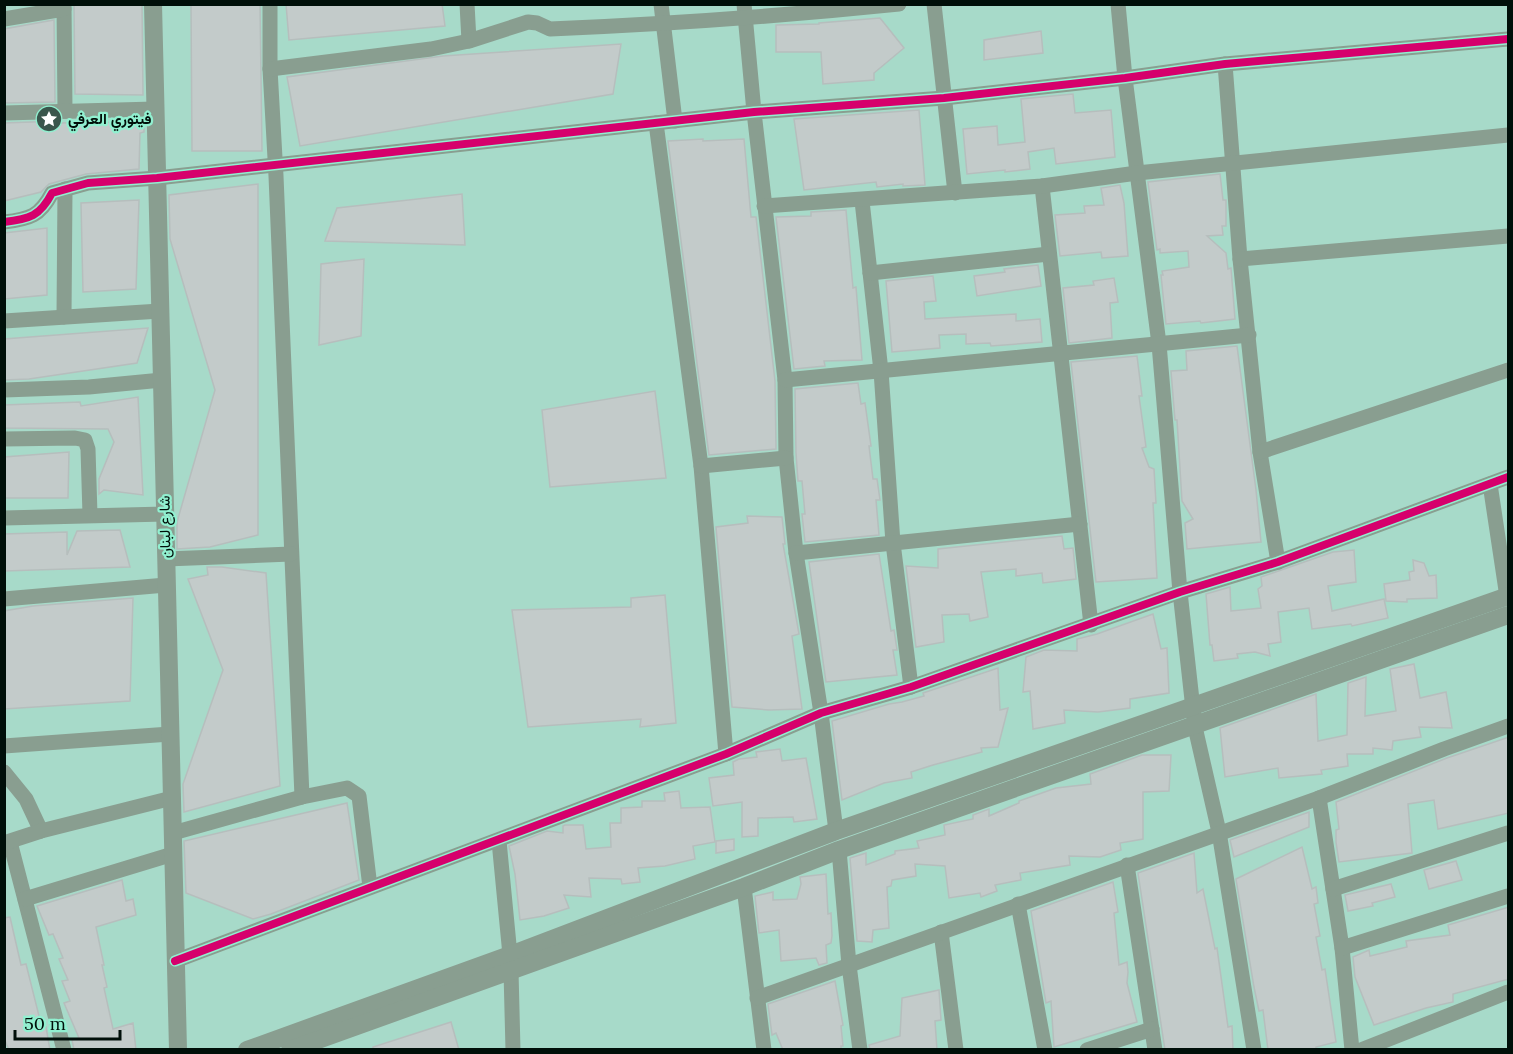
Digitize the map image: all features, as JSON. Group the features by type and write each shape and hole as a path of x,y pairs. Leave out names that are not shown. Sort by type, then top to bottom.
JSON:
{"street":[{"name":"شارع لبنان","path":"153,4 178,1050"},
{"path":"270,4 270,69 302,797"},
{"path":"467,4 469,41"},
{"path":"661,4 675,121"},
{"path":"270,69 431,49 469,41 528,22 550,29 664,24 744,12 899,4"},
{"path":"934,4 955,194"},
{"path":"1118,4 1125,78 1159,344 1192,707 1219,832 1254,1050"},
{"path":"4,19 64,7 65,111"},
{"path":"744,12 785,380 786,458 796,553 821,713 836,831"},
{"path":"4,222 32,217 45,206 52,193 88,183 157,178 754,112 944,98 1125,78 1226,64 1509,39"},
{"path":"1226,64 1240,259 1260,452 1278,562"},
{"path":"4,113 155,109"},
{"path":"656,123 701,466 726,754"},
{"path":"764,206 862,201 1042,186 1137,173 1509,135"},
{"path":"1042,186 1091,625"},
{"path":"64,317 65,189"},
{"path":"862,201 881,371 893,543 911,687"},
{"path":"1240,259 1509,236"},
{"path":"870,273 1050,254"},
{"path":"4,321 160,311"},
{"path":"785,380 1249,335"},
{"path":"1260,452 1509,370"},
{"path":"4,390 89,387 162,380"},
{"path":"4,439 75,438 85,440 88,449 90,515"},
{"path":"701,466 786,458"},
{"path":"175,961 726,754 821,713 911,687 1180,592 1278,562 1509,477"},
{"path":"1490,484 1508,610"},
{"path":"4,518 165,514"},
{"path":"796,553 1080,524"},
{"path":"166,559 291,554"},
{"path":"4,598 166,585"},
{"path":"290,1050 836,831 1192,707 1508,610"},
{"path":"247,1050 744,887 839,850 1195,727 1508,610"},
{"path":"757,998 1319,798 1509,726"},
{"path":"4,746 170,734"},
{"path":"4,772 26,799 41,831"},
{"path":"173,833 302,797 346,788 359,796 370,887"},
{"path":"64,1050 25,899 7,843 41,831 172,798"},
{"path":"1319,798 1342,948 1353,1050"},
{"path":"1334,889 1509,833"},
{"path":"499,841 511,963 513,1050"},
{"path":"839,850 849,965 860,1050"},
{"path":"25,899 173,854"},
{"path":"1127,865 1155,1050"},
{"path":"744,887 764,1050"},
{"path":"1342,948 1509,896"},
{"path":"1018,904 1045,1050"},
{"path":"941,932 956,1050"},
{"path":"1361,1050 1509,992"},
{"path":"164,1050 177,1027"},
{"path":"1088,1050 1152,1029"}],"building":[{"path":"74,4 142,4 143,95 75,94"},
{"path":"191,4 260,4 262,151 192,151"},
{"path":"286,4 442,4 445,26 289,40"},
{"path":"880,18 904,48 874,73 874,80 823,84 821,52 776,52 776,25 819,24"},
{"path":"54,20 55,102 4,103 4,29"},
{"path":"1041,31 1043,53 984,60 984,40"},
{"path":"621,44 613,94 300,146 287,77 443,56"},
{"path":"1073,94 1075,113 1111,110 1115,157 1056,164 1054,148 1028,152 1030,169 967,174 963,129 997,126 998,145 1025,142 1021,99"},
{"path":"919,110 925,185 903,186 903,184 877,187 876,182 804,190 794,119"},
{"path":"59,121 59,123 144,122 144,132 140,133 139,169 86,174 49,184 41,192 4,201 4,123"},
{"path":"703,139 703,141 744,139 751,217 756,217 775,381 776,449 709,455 668,141"},
{"path":"1220,174 1223,200 1226,200 1226,226 1222,226 1223,235 1207,236 1226,253 1228,269 1231,268 1235,319 1166,324 1162,271 1189,267 1188,251 1160,253 1160,249 1157,250 1148,182"},
{"path":"258,184 258,535 210,547 177,549 177,522 215,390 170,239 169,195"},
{"path":"1120,185 1124,203 1128,256 1102,258 1101,252 1060,256 1055,215 1085,213 1084,206 1104,205 1101,188"},
{"path":"462,194 465,245 325,241 337,208"},
{"path":"139,200 136,289 83,292 81,203"},
{"path":"846,210 862,360 824,361 825,366 794,369 776,217 811,216 811,212"},
{"path":"47,228 47,295 4,299 4,233"},
{"path":"364,259 361,336 319,345 321,264"},
{"path":"1038,265 1041,286 977,296 974,276 1005,272 1004,269"},
{"path":"933,276 936,301 924,302 925,319 1016,314 1016,321 1040,319 1042,342 991,346 990,343 966,344 966,334 939,335 940,348 892,352 886,281"},
{"path":"1114,278 1118,302 1110,303 1112,338 1069,343 1063,288 1094,285 1093,281"},
{"path":"148,328 137,363 29,379 4,380 4,339"},
{"path":"1237,346 1261,542 1187,549 1185,523 1193,519 1182,501 1177,420 1175,420 1171,371 1187,370 1186,351"},
{"path":"1137,356 1142,396 1139,396 1146,447 1142,448 1149,467 1154,469 1156,503 1153,503 1157,578 1096,582 1071,362"},
{"path":"858,383 861,404 865,403 873,479 877,479 880,500 876,500 879,535 805,542 802,481 798,481 796,453 795,389"},
{"path":"655,391 666,478 550,487 542,410"},
{"path":"138,397 143,495 104,490 99,494 99,479 114,442 108,429 4,428 4,405 80,402 81,406"},
{"path":"69,452 68,498 4,498 4,457"},
{"path":"747,516 782,517 785,544 783,544 799,634 792,636 802,709 769,710 732,707 716,527 748,523"},
{"path":"120,530 130,567 4,571 4,534 67,532 67,555 77,531"},
{"path":"1062,536 1064,549 1073,548 1076,579 1043,583 1042,573 1016,576 1016,569 981,572 988,617 970,621 969,614 942,615 944,642 916,647 906,566 938,568 938,549"},
{"path":"1354,550 1356,582 1328,586 1332,611 1384,599 1388,618 1352,626 1351,624 1312,629 1309,608 1278,612 1281,642 1268,644 1270,656 1255,652 1237,654 1238,658 1214,661 1212,645 1210,645 1206,594 1230,587 1231,611 1261,608 1258,589 1262,586 1261,577 1333,552"},
{"path":"879,554 891,631 894,630 897,650 893,650 897,675 826,682 809,562"},
{"path":"1413,560 1424,563 1429,576 1436,575 1437,598 1407,599 1407,602 1386,601 1384,584 1410,580 1409,572 1414,571"},
{"path":"207,567 266,573 280,786 184,812 183,784 223,670 188,579 208,575"},
{"path":"665,595 676,723 640,727 641,719 528,727 512,610 631,607 631,598"},
{"path":"133,598 130,701 4,709 4,611 33,606"},
{"path":"1153,614 1161,649 1167,648 1169,693 1130,699 1130,708 1098,712 1064,710 1065,723 1033,729 1030,691 1023,692 1026,657 1044,650 1077,651 1077,639"},
{"path":"1414,664 1420,698 1446,692 1452,728 1419,727 1421,737 1393,741 1392,750 1373,748 1373,754 1347,754 1348,766 1321,770 1322,774 1279,778 1278,768 1225,777 1220,728 1316,694 1318,741 1347,735 1348,683 1366,677 1365,716 1396,711 1390,669"},
{"path":"998,668 1000,710 1008,708 998,747 981,748 982,752 911,772 912,778 884,783 842,800 832,721 924,696 923,693"},
{"path":"1509,737 1509,813 1438,829 1434,800 1408,804 1412,853 1339,862 1336,842 1336,830 1339,829 1336,802 1447,758"},
{"path":"780,749 782,761 806,758 817,819 794,822 793,817 758,818 758,836 742,837 742,802 713,806 709,778 734,775 733,762 757,757 756,752"},
{"path":"1142,755 1171,755 1169,791 1143,792 1143,839 1120,843 1121,850 1100,857 1069,856 1070,865 1020,873 1021,880 995,885 997,891 981,897 980,893 949,898 945,866 915,864 916,876 892,880 891,886 887,887 889,928 873,930 872,942 857,941 850,858 866,853 866,865 895,854 895,851 919,848 917,841 945,835 944,825 973,819 973,815 989,809 989,816 1019,801 1056,788 1091,784 1090,774"},
{"path":"679,791 681,808 710,807 715,842 693,846 695,859 665,866 638,868 640,882 622,884 621,879 589,878 591,897 564,895 569,908 544,916 520,920 515,874 509,846 547,831 563,833 565,825 583,825 586,849 611,847 610,823 621,823 621,808 642,807 642,801 665,801 664,793"},
{"path":"347,803 359,880 253,919 186,893 184,841"},
{"path":"1309,812 1309,827 1234,857 1230,840"},
{"path":"734,839 734,850 716,853 716,841"},
{"path":"1302,847 1312,889 1316,887 1318,903 1314,904 1320,936 1316,937 1322,970 1325,969 1336,1042 1316,1047 1316,1050 1268,1050 1263,1010 1259,1011 1254,987 1236,879"},
{"path":"1194,853 1197,893 1203,889 1215,949 1217,948 1228,1027 1232,1026 1233,1050 1165,1050 1138,873"},
{"path":"1456,861 1462,880 1429,889 1424,870"},
{"path":"826,874 828,914 831,913 832,936 831,943 826,945 827,963 819,965 816,958 781,961 779,930 759,933 755,896 773,892 773,900 797,899 801,884 800,877"},
{"path":"122,880 126,901 133,899 136,915 96,927 107,987 104,988 113,1029 133,1023 136,1050 74,1050 72,1040 79,1038 64,1003 70,1001 62,981 68,980 59,959 63,958 53,934 49,935 37,906"},
{"path":"1113,882 1118,912 1114,913 1119,965 1127,962 1127,983 1137,1022 1054,1047 1051,1001 1046,1003 1031,911"},
{"path":"1391,884 1395,897 1372,903 1373,906 1348,911 1345,895"},
{"path":"1509,907 1509,979 1453,994 1453,1002 1374,1025 1355,977 1353,957 1369,950 1370,956 1407,947 1406,941 1450,935 1448,925"},
{"path":"10,917 21,965 26,964 42,1028 46,1027 50,1050 9,1050 4,1038 4,918"},
{"path":"835,981 843,1025 841,1026 843,1046 841,1050 783,1050 776,1033 772,1035 768,1004"},
{"path":"939,990 941,1020 935,1021 937,1050 870,1050 869,1045 900,1036 902,998"},
{"path":"451,1022 459,1050 373,1050 373,1047"}],"cycle path":[{"path":"4,222 33,215 43,207 52,193 88,183 157,178 754,112 944,98 1125,78 1225,64 1508,39"},
{"path":"175,961 726,754 821,713 911,687 1180,592 1278,562 1508,477"}],"place":[{"name":"فيتوري العرفي","path":"49,119"}]}
